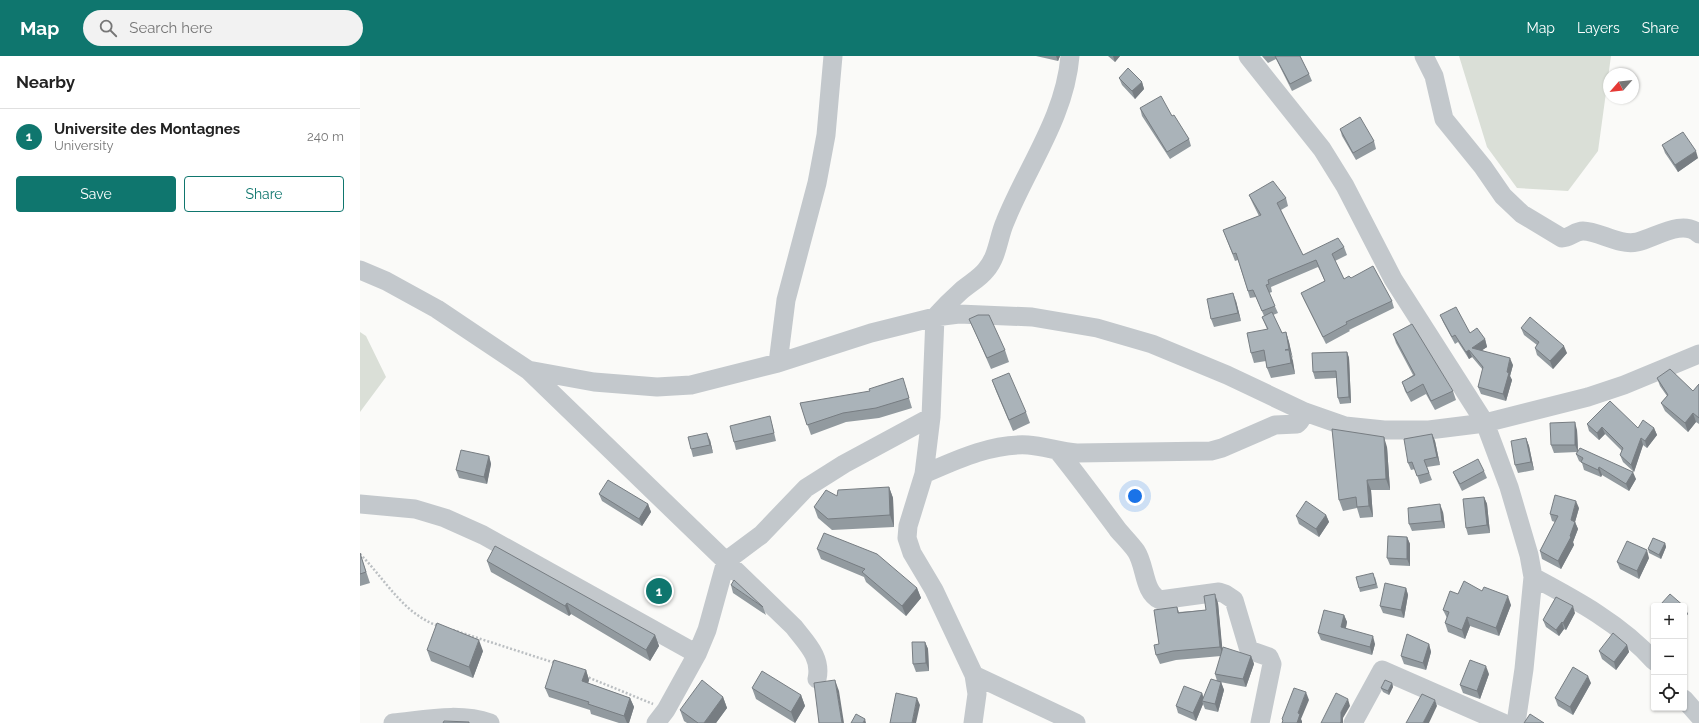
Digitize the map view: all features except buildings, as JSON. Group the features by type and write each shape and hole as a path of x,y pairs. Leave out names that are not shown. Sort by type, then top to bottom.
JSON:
{"street":[{"path":"778,363 786,300 817,182 826,135 833,56"},
{"path":"973,723 977,694 974,675 934,590 912,553 907,538 908,526 924,474 931,417 935,317 960,292 986,271 995,257 1004,223 1040,153 1065,87 1070,56"},
{"path":"1248,56 1322,148 1345,186 1393,279 1485,423 1509,487 1529,555 1532,577 1524,669 1516,723"},
{"path":"1424,56 1434,76 1444,119 1483,167 1503,196 1522,214 1562,238 1568,238 1583,231 1621,241 1637,242 1675,229 1690,229 1699,234"},
{"path":"360,270 386,281 437,309 528,370 794,627 808,644 817,659 819,670 817,678"},
{"path":"528,370 594,382 658,387 691,386 778,363 871,333 935,317 959,314 1032,317 1097,328 1152,344 1220,372 1305,412 1345,426 1384,430 1429,430 1485,423 1588,398 1624,386 1699,354"},
{"path":"924,474 979,452 1015,445 1030,445 1058,451 1077,453 1211,451 1222,448 1275,425 1296,424 1305,412"},
{"path":"661,716 698,654 707,630 726,561 761,535 806,488 844,464 931,417"},
{"path":"1058,451 1136,551 1150,592 1154,598 1160,600 1219,592 1234,600 1249,650 1269,657 1272,664 1260,723"},
{"path":"360,504 415,509 445,518 523,557 698,654"},
{"path":"1532,577 1570,597 1613,624 1651,658"},
{"path":"1353,723 1382,670 1503,723"},
{"path":"974,675 1076,723"},
{"path":"1687,702 1699,716"},
{"path":"392,723 444,718 468,718 490,723"}],"path":[{"path":"360,554 413,613 424,621 444,628"},
{"path":"452,630 482,638 559,665"},
{"path":"581,674 661,716"}],"shaded area":[{"path":"1459,56 1611,56 1609,68 1603,68 1603,104 1604,104 1598,151 1568,191 1517,188 1487,147"},
{"path":"360,332 366,336 386,377 360,412"}],"place":[{"name":"Universite des Montagnes","path":"659,591"}]}
